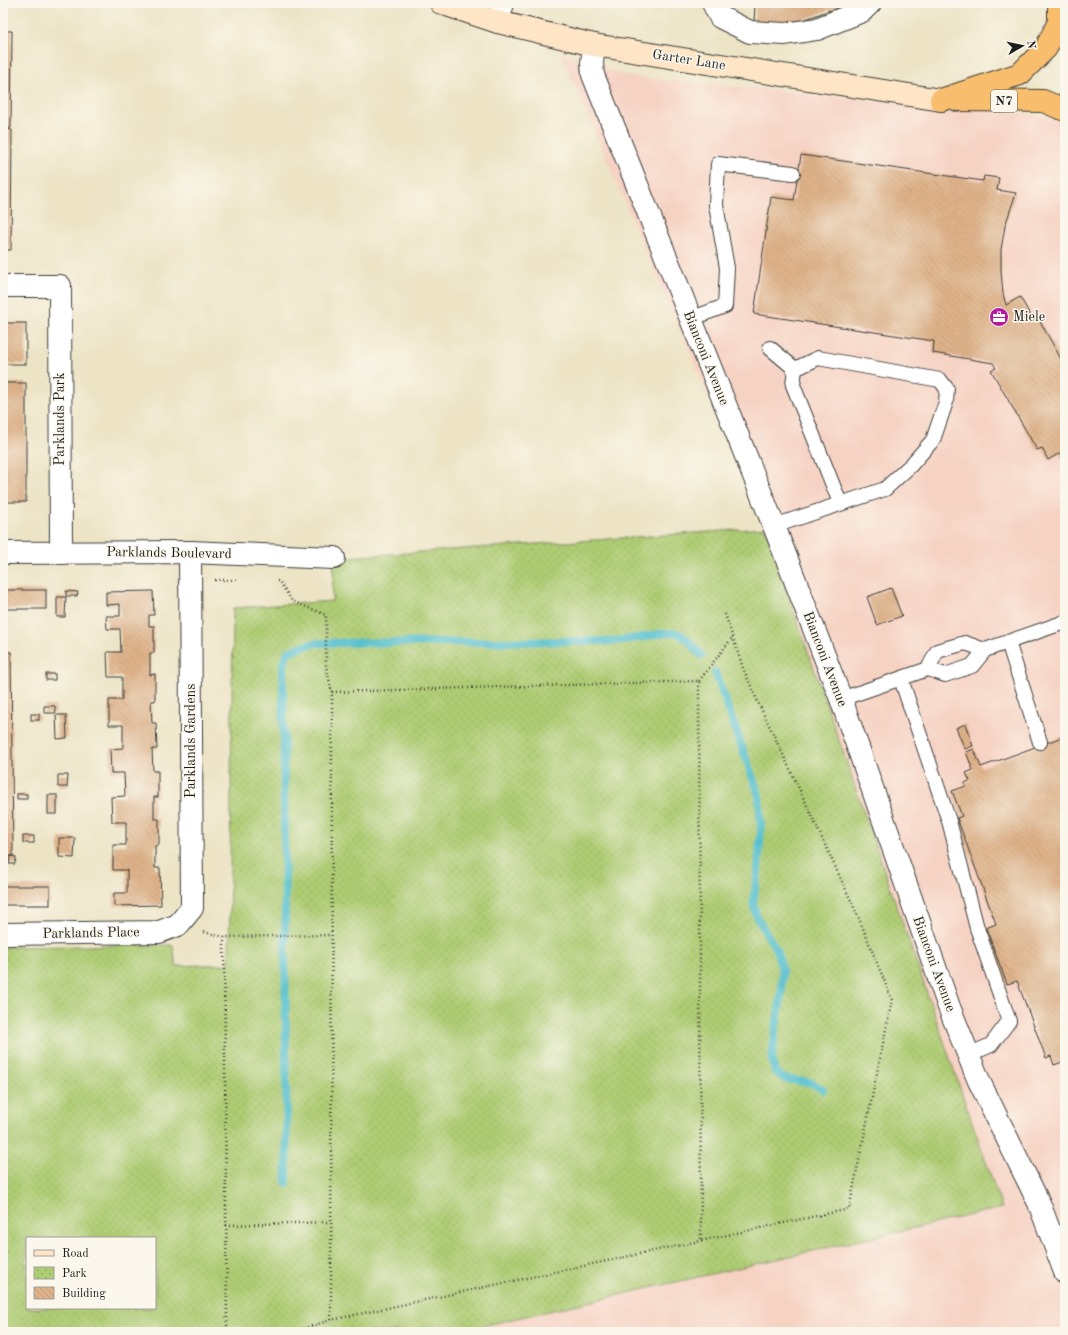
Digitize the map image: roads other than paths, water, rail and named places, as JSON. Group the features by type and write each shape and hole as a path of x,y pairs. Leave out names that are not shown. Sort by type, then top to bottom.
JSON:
{"highway":[{"name":"N7","path":"941,100 1020,74 1046,48 1058,22 1059,3"},
{"name":"N7","path":"941,100 1043,101 1065,110"}],"street":[{"name":"Garter Lane","path":"441,3 500,13 594,45 941,100"},
{"path":"713,3 720,17 750,32 785,34 817,29 862,10 870,3"},
{"name":"Bianconi Avenue","path":"594,45 592,63 593,75 774,526 841,700 949,1007 979,1081 1038,1202 1065,1272"},
{"name":"Parklands Park","path":"3,286 60,286 61,553"},
{"name":"Parklands Boulevard","path":"3,553 190,552 334,558"},
{"name":"Parklands Gardens","path":"178,925 192,908 190,552"},
{"name":"Parklands Place","path":"3,934 158,932 178,925"}],"lane":[{"path":"690,319 725,306 727,268 716,205 718,164 793,173"},
{"path":"770,348 795,369"},
{"path":"774,526 885,489 933,440 946,402 948,389 940,380 818,358 795,369"},
{"path":"795,369 793,385 840,503"},
{"path":"841,700 928,670 945,675 972,666 985,650 1065,622"},
{"path":"1008,642 1040,742"},
{"path":"928,670 937,651 965,643 985,650"},
{"path":"901,679 949,821 977,928 1009,1021 991,1045 968,1055"}],"waterway":[{"path":"287,1183 283,665 288,652 300,647 317,643 614,641 664,633 678,633 690,642 701,655"},
{"path":"715,672 759,795 761,828 758,870 753,902 757,918 776,949 782,969 782,991 772,1060 775,1072 785,1079 812,1083 823,1090"}],"place":[{"name":"Miele","path":"999,317"}]}
